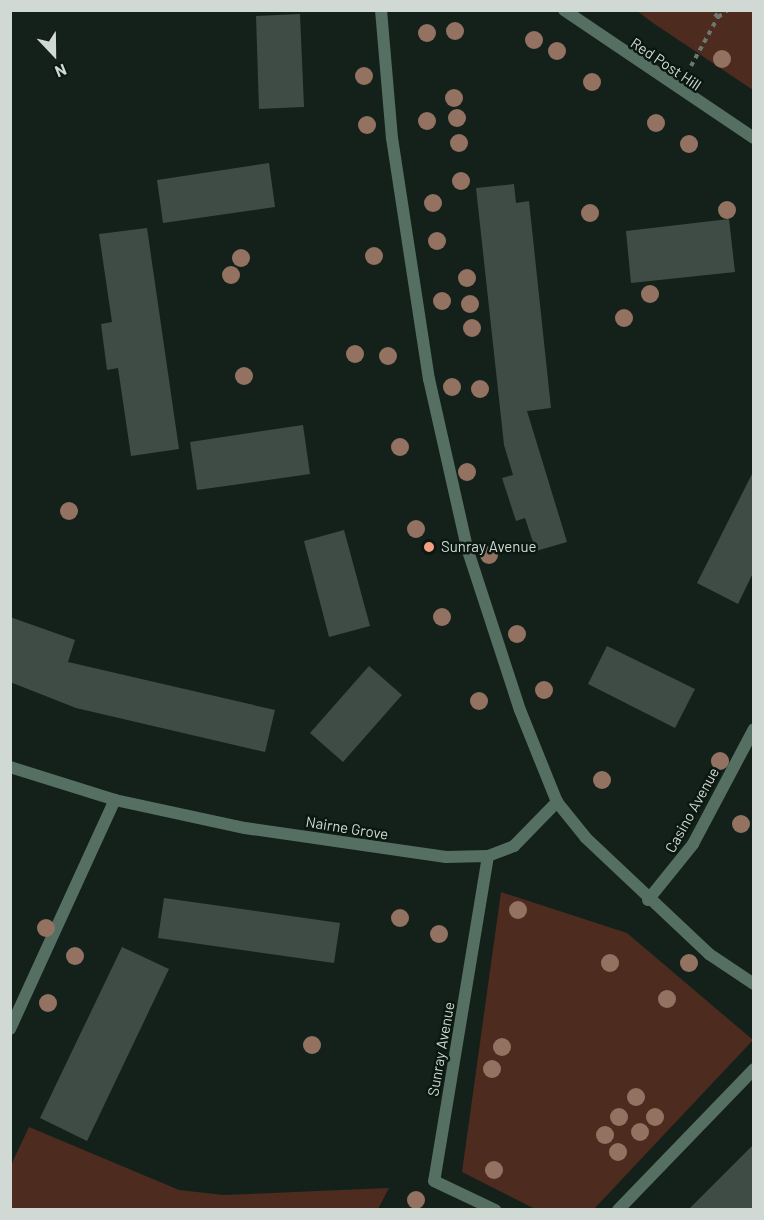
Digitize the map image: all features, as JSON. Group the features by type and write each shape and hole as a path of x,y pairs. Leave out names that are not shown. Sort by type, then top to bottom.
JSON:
{"street":[{"path":"381,10 392,138 429,379 467,548 520,710 557,802 648,900 709,954 753,984"},
{"name":"Red Post Hill","path":"564,10 678,90 753,138"},
{"name":"Casino Avenue","path":"648,900 693,844 753,729"},
{"name":"Nairne Grove","path":"10,767 115,800 385,850 446,857 488,856 527,836 557,802"},
{"path":"10,1029 115,800"},
{"name":"Sunray Avenue","path":"488,856 434,1181 495,1209"},
{"path":"618,1209 753,1069"}],"path":[{"path":"711,10 718,18"},
{"path":"678,90 718,18 728,10"}],"shaded area":[{"path":"637,11 753,11 753,90 653,23"},
{"path":"501,892 627,933 753,1040 594,1209 535,1209 462,1172"},
{"path":"29,1127 179,1190 224,1195 389,1188 378,1209 11,1209 11,1165"}],"building":[{"path":"300,14 304,107 259,109 256,16"},
{"path":"269,163 275,207 163,223 157,180"},
{"path":"514,184 516,203 529,201 551,408 527,411 567,542 536,551 525,518 516,521 502,478 513,475 504,445 476,188"},
{"path":"729,219 735,272 631,283 626,231"},
{"path":"147,228 179,449 131,456 118,368 107,370 101,324 112,322 99,234"},
{"path":"303,425 310,474 197,490 190,442"},
{"path":"753,472 753,573 738,604 697,583"},
{"path":"344,530 370,626 329,637 304,541"},
{"path":"10,617 75,640 68,662 275,710 265,752 76,708 10,682"},
{"path":"607,646 695,689 675,728 588,684"},
{"path":"369,666 402,695 343,762 310,733"},
{"path":"164,898 340,923 334,963 158,938"},
{"path":"122,947 169,969 87,1141 40,1118"},
{"path":"753,1145 753,1209 689,1209"}],"place":[{"name":"Sunray Avenue","path":"429,547"}]}
